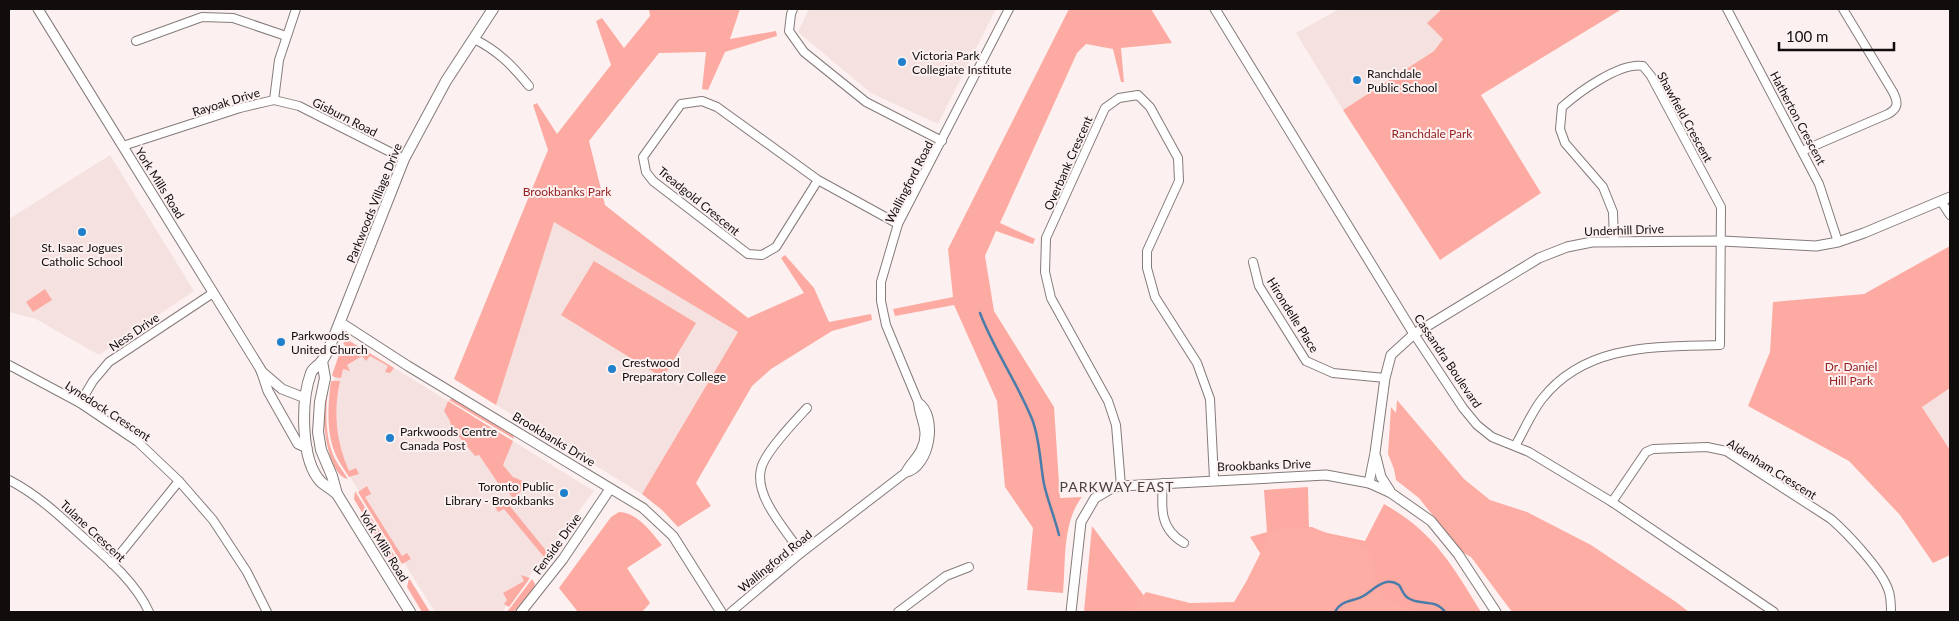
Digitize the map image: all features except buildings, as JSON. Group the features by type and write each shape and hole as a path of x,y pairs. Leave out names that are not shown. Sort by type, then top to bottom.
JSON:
{"main road":[{"name":"Parkwoods Village Drive","path":"305,398 312,370 322,361 340,322 404,159 446,81 493,9"},
{"name":"Parkwoods Village Drive","path":"320,402 325,378 322,361"},
{"name":"York Mills Road","path":"305,398 303,417 307,448 313,467 320,481 337,494"},
{"path":"305,398 312,415 318,454 324,458"},
{"name":"York Mills Road","path":"320,402 318,432 324,458 337,494 410,612"}],"street":[{"name":"York Mills Road","path":"38,9 261,370 268,391 298,444 307,448"},
{"name":"Rayoak Drive","path":"123,146 240,108 274,100 279,60 296,9"},
{"path":"793,9 789,31 804,52 866,102 942,141"},
{"name":"Wallingford Road","path":"731,612 802,553 905,473 923,446 925,426 918,408 918,402 886,325 881,301 881,282 898,224 1009,9"},
{"name":"Cassandra Boulevard","path":"1215,9 1414,334 1463,408 1477,425 1492,437 1515,446 1612,502 1774,612"},
{"name":"Hatherton Crescent","path":"1727,9 1822,190 1838,242"},
{"path":"1802,151 1888,114 1898,105 1893,92 1843,9"},
{"path":"136,41 202,18 233,18 286,36"},
{"path":"474,39 490,46 515,68 529,86"},
{"name":"Shawfield Crescent","path":"1614,242 1613,212 1603,187 1565,143 1560,129 1562,107 1578,94 1625,67 1635,64 1643,66 1651,76 1721,207 1722,240"},
{"name":"Overbank Crescent","path":"1121,486 1116,424 1099,382 1051,298 1045,272 1046,238 1105,108 1119,98 1138,95 1150,107 1178,158 1179,181 1147,251 1147,268 1154,297 1197,363 1210,400 1214,479"},
{"name":"Gisburn Road","path":"274,100 298,106 404,159"},
{"name":"Treadgold Crescent","path":"818,180 776,247 762,255 748,254 653,181 646,172 643,156 681,104 702,101 717,107 818,180 898,224"},
{"path":"1946,199 1950,215"},
{"name":"Underhill Drive","path":"1369,483 1385,378 1391,355 1414,334 1539,258 1580,243 1722,240 1816,246 1838,242 1864,233 1946,199"},
{"path":"1515,446 1542,399 1568,374 1592,361 1613,353 1650,348 1720,345 1722,240"},
{"name":"Hirondelle Place","path":"1253,262 1259,286 1306,361 1333,373 1385,378"},
{"name":"Ness Drive","path":"80,403 93,381 109,362 213,293"},
{"name":"Brookbanks Drive","path":"340,322 408,366 643,508 673,536 722,612"},
{"name":"Lynedock Crescent","path":"9,365 80,403 138,442 179,481 213,520 232,547 267,612"},
{"name":"York Mills Road","path":"261,370 282,389 305,398"},
{"path":"802,553 768,505 760,487 761,469 768,455 807,408"},
{"name":"Aldenham Crescent","path":"1612,502 1646,452 1653,449 1718,448 1726,451 1842,528 1881,576 1888,588 1891,612"},
{"path":"1375,453 1378,470 1391,493"},
{"name":"Brookbanks Drive","path":"1071,612 1081,522 1095,498 1112,488 1214,479 1326,475 1369,483 1391,493 1431,521 1458,554 1496,612"},
{"name":"Tulane Crescent","path":"9,480 44,501 112,564 144,600 149,612"},
{"path":"112,564 179,481"},
{"path":"1163,483 1162,495 1166,526 1171,534 1184,543"},
{"name":"Fenside Drive","path":"521,612 563,559 610,489"},
{"path":"898,612 946,576 969,567"}],"shaded area":[{"name":"Victoria Park Collegiate Institute","path":"809,9 996,9 938,124 871,93 798,32"},
{"name":"Ranchdale Public School","path":"1339,9 1463,9 1465,11 1434,51 1343,110 1296,33"},
{"path":"110,155 194,291 99,355 36,319 9,312 9,219"},
{"name":"Crestwood Preparatory College","path":"554,221 738,332 642,494 496,405"},
{"path":"349,340 594,491 502,612 435,612 350,477 336,451 331,391 336,372"},
{"path":"1950,388 1950,450 1922,406"},
{"path":"1397,400 1464,479 1490,500 1527,512 1591,545 1689,612 1512,612 1471,557 1458,550 1419,498 1396,480 1388,454 1391,407 1396,413"},
{"path":"1294,527 1312,527 1368,550 1376,586 1380,592 1389,601 1415,612 1131,612 1146,592 1190,603 1234,602 1271,532"}],"green space":[{"name":"Brookbanks Park","path":"649,9 740,9 730,39 776,31 777,36 725,52 708,90 702,89 706,52 659,53 589,141 605,205 748,318 804,293 781,258 785,255 814,288 829,322 871,314 872,320 832,331 771,369 752,386 696,483 711,506 678,527 662,510 642,494 738,332 554,222 496,405 454,379 548,150 533,105 537,103 557,134 611,65 596,21 602,18 624,48 650,16"},
{"path":"1069,9 1151,9 1172,43 1121,48 1124,82 1121,82 1113,49 1086,44 1077,53 1000,223 1035,239 1033,244 996,231 985,256 994,311 1054,407 1060,498 1082,497 1071,518 1068,530 1063,593 1027,590 1033,528 1005,487 997,401 954,305 895,316 893,309 953,297 948,249"},
{"name":"Ranchdale Park","path":"1442,9 1622,9 1481,95 1541,193 1440,260 1343,110 1434,51 1443,39 1427,23"},
{"name":"Dr. Daniel Hill Park","path":"1950,246 1950,388 1922,407 1950,450 1950,555 1933,563 1900,515 1849,461 1748,406 1770,352 1773,302 1864,294"},
{"path":"594,261 696,323 663,378 561,315"},
{"path":"45,289 52,300 33,312 26,302"},
{"path":"346,339 394,368 390,373 385,372 388,366 370,356 366,361 362,356 347,365 350,371 343,369 341,378 334,377 332,375"},
{"path":"329,380 327,425 329,443 333,455 348,479 341,476 336,469 328,450 324,407"},
{"path":"331,381 340,381 336,415 341,449 349,471 356,468 359,474 349,477 336,456 330,436 329,408"},
{"path":"453,398 513,435 514,439 449,400"},
{"path":"448,401 513,441 503,465 513,477 530,484 513,498 505,488 500,486 479,455 475,456 451,427 444,411"},
{"path":"367,486 371,494 365,497 402,556 407,553 411,559 402,564 358,492"},
{"path":"1308,487 1309,529 1365,541 1384,504 1416,526 1429,538 1461,579 1481,612 1247,612 1272,572 1250,537 1267,532 1264,490"},
{"path":"355,491 401,566 395,565 390,560 354,499"},
{"path":"500,498 505,500 548,553 536,570 536,567 544,557 504,509 498,512 492,501"},
{"path":"619,512 632,515 638,519 662,545 627,568 650,603 642,612 578,612 559,588 611,517"},
{"path":"1092,526 1156,612 1084,612"},
{"path":"521,575 530,578 509,607 504,604 507,600 503,593 524,581"},
{"path":"409,578 430,612 422,612 407,587"},
{"path":"532,579 535,584 534,588 514,612 507,612"}],"waterway":[{"path":"980,313 1020,392 1035,427 1044,484 1059,535"},
{"path":"1335,612 1344,603 1361,597 1385,582 1399,585 1408,598 1417,602 1437,605 1445,612"}],"place":[{"name":"Victoria Park Collegiate Institute","path":"902,62"},
{"name":"Ranchdale Public School","path":"1357,80"},
{"name":"St. Isaac Jogues Catholic School","path":"82,232"},
{"name":"Parkwoods United Church","path":"281,342"},
{"name":"Crestwood Preparatory College","path":"612,369"},
{"name":"Parkwoods Centre Canada Post","path":"390,438"},
{"name":"Toronto Public Library - Brookbanks","path":"564,493"}],"district":[{"name":"PARKWAY EAST","path":"1117,486"}]}
